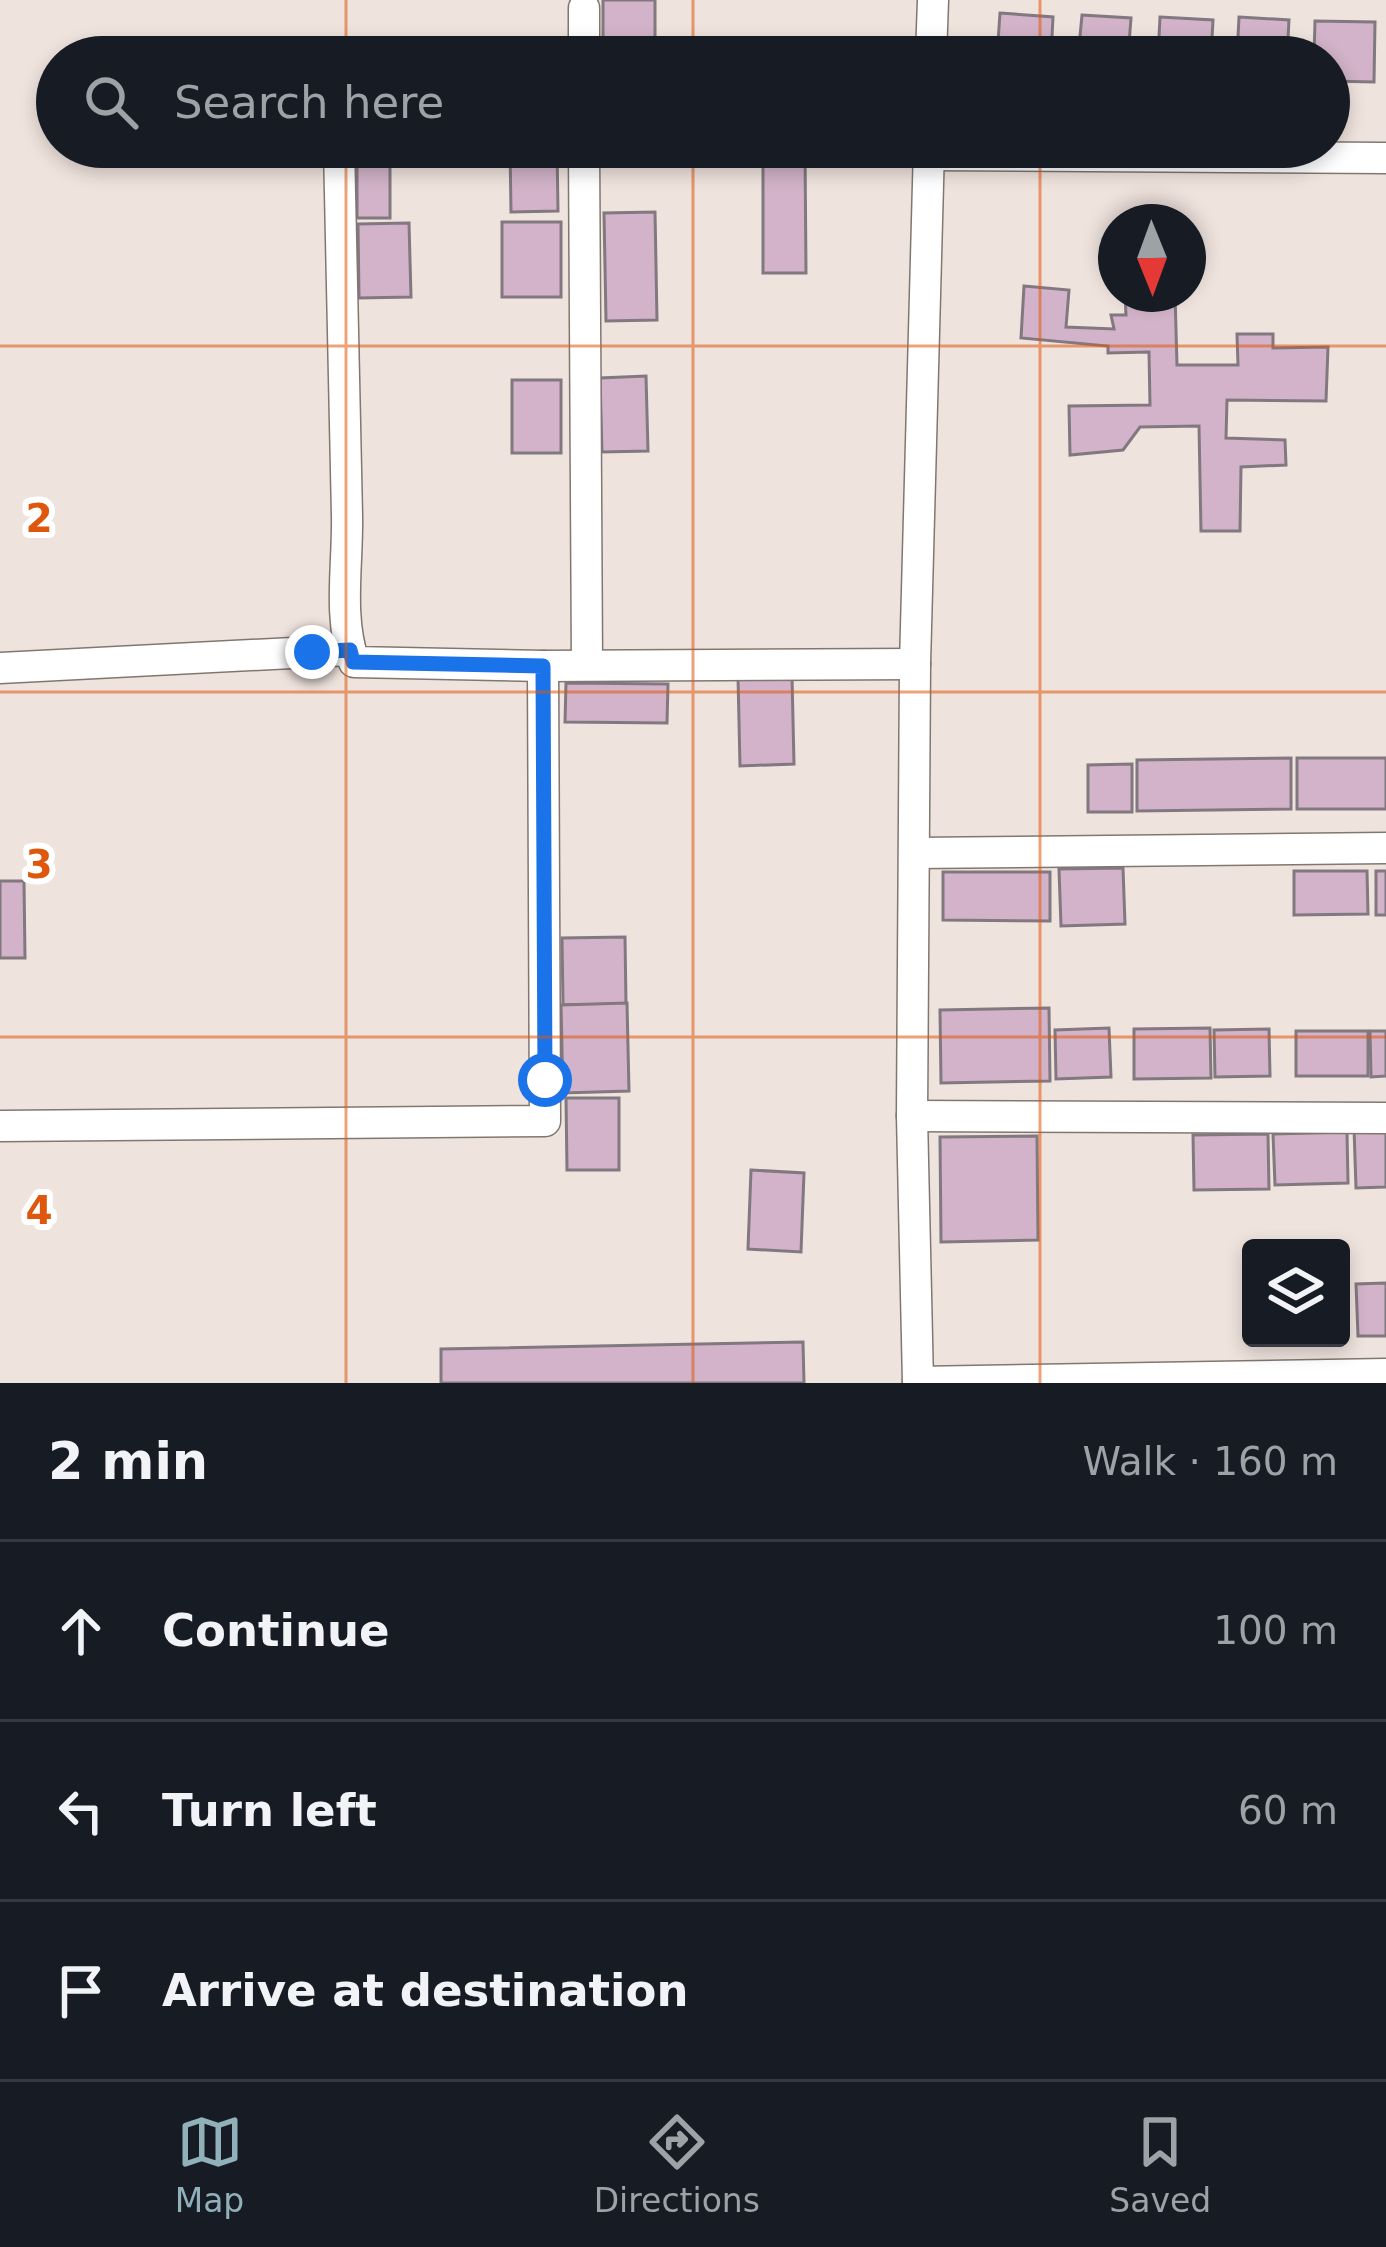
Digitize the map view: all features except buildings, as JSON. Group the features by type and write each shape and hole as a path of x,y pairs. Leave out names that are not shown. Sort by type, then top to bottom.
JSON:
{"street":[{"path":"932,36 933,0"},
{"path":"584,8 584,36"},
{"path":"1350,157 1386,158"},
{"path":"339,168 345,599 353,662 915,664"},
{"path":"584,168 587,665"},
{"path":"929,168 915,664 912,1116 917,1383 1386,1374"},
{"path":"0,668 350,650"},
{"path":"0,1126 545,1121 543,666"},
{"path":"916,853 1386,848"},
{"path":"912,1116 1386,1118"}],"route":[{"path":"312,652 350,650 353,662 543,666 545,1080"}]}
